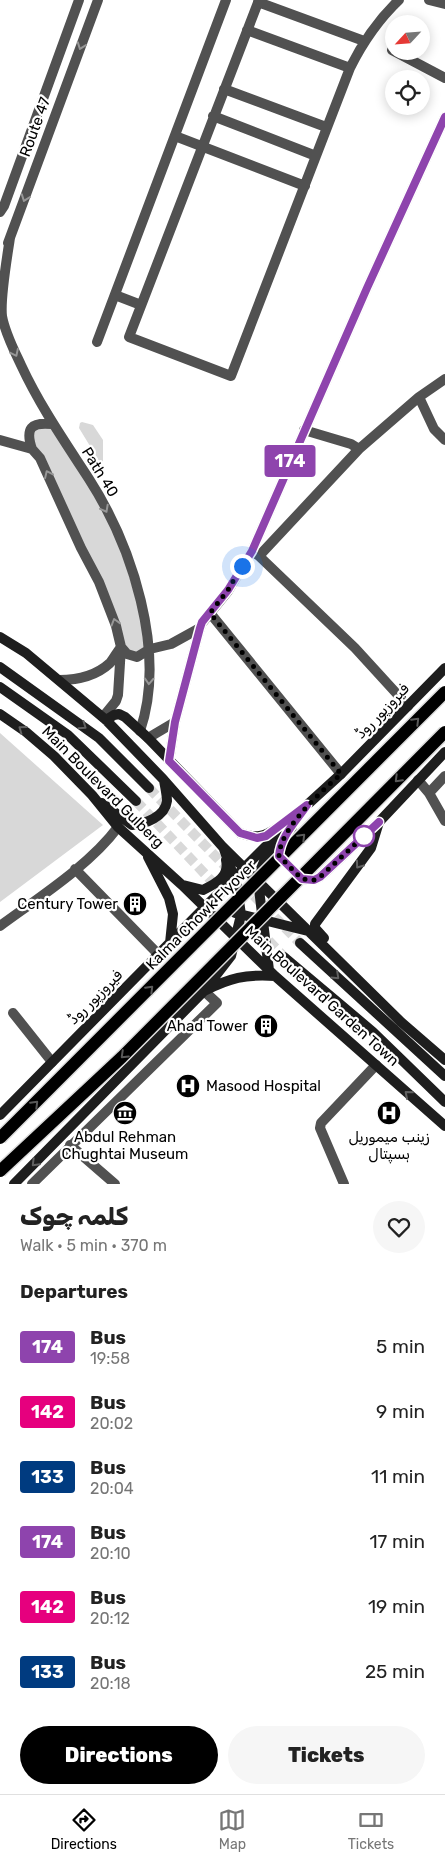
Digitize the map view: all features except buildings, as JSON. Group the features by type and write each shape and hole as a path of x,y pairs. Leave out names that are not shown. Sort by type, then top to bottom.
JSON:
{"main road":[{"path":"0,637 26,653 105,719 164,779 222,846 401,1022 445,1060"},
{"path":"0,667 99,738 149,788"},
{"name":"فیروزپور روڈ","path":"2,1108 52,1062 445,668"},
{"path":"0,687 68,735 136,801"},
{"name":"Kalma Chowk Flyover","path":"0,1138 445,692"},
{"name":"Main Boulevard Gulberg","path":"0,714 26,732 54,756 92,795 118,827 182,885"},
{"path":"105,719 114,714 125,717 144,734 240,833 250,837 266,836 307,805"},
{"path":"0,1172 122,1057 445,732"},
{"path":"307,805 280,844 279,856 302,879 314,880 320,877 379,822 445,752"},
{"path":"92,795 132,825 147,822 163,811 167,802 164,779"},
{"path":"204,991 225,980 272,973 263,920 258,881 259,872 264,858 307,805"},
{"path":"371,992 320,933 315,924 371,848 379,822"},
{"path":"14,1184 204,991 231,956 241,915 235,878 222,846"},
{"path":"182,885 202,890 218,883 225,874 227,863 222,846"},
{"path":"144,850 169,898 173,914 170,943"},
{"name":"Main Boulevard Garden Town","path":"182,885 272,973 445,1126"},
{"path":"205,907 310,932"},
{"name":"Main Boulevard Garden Town","path":"300,943 445,1076"},
{"name":"Main Boulevard Garden Town","path":"284,957 373,1032 445,1102"}],"street":[{"name":"Route 47","path":"0,218 79,0"},
{"name":"Route 47","path":"0,264 98,0"},
{"path":"97,342 226,0"},
{"path":"364,41 258,1 130,337 231,376 350,68 364,41 399,0"},
{"path":"430,0 445,4"},
{"path":"247,30 350,68"},
{"path":"411,60 445,78"},
{"path":"224,89 326,127"},
{"path":"213,116 316,156"},
{"path":"256,554 304,430 442,134 445,117"},
{"path":"175,136 305,186"},
{"name":"Path 40","path":"10,238 1,302 1,315 11,344 52,424 106,509 117,533 136,589 150,650 150,680 144,734"},
{"path":"115,295 141,305"},
{"path":"169,761 175,722 200,628 210,613 256,554 359,449 419,397 445,379"},
{"path":"419,397 434,429 445,440"},
{"path":"52,424 40,423 30,429 29,437 32,449 45,466 81,548 99,582 113,615 121,647 118,695 105,719"},
{"path":"304,430 351,444 359,449"},
{"path":"0,440 8,440 32,449"},
{"path":"256,554 355,648 408,706"},
{"path":"210,613 341,774"},
{"path":"121,647 127,654 136,657 150,650 171,644 200,628"},
{"path":"58,680 88,676 111,662 121,647"},
{"path":"144,734 175,722"},
{"path":"429,793 445,776"},
{"path":"418,780 429,793 445,821"},
{"path":"0,926 75,869 109,839 118,827"},
{"path":"75,869 158,954"},
{"path":"32,1184 217,1003 204,991"},
{"path":"13,1013 52,1062"},
{"path":"344,1184 320,1128 321,1123 376,1065"},
{"path":"70,1145 115,1184"}],"shaded area":[{"path":"82,422 93,425 103,440 103,464 101,464 79,428"},
{"path":"52,424 117,533 150,649 131,657 40,458 30,429"},
{"path":"0,733 103,825 0,902"}],"tunnel":[{"path":"149,788 300,943"},
{"path":"136,801 238,909"},
{"path":"248,919 284,957"}],"bus line":[{"name":"174","path":"379,822 334,866 320,877 314,880 302,879 279,856 279,852 280,844 307,805 266,836 250,837 240,833 169,761 175,722 202,622 228,590 252,551 367,288 445,117"}],"place":[{"name":"Century Tower","path":"135,904"},
{"name":"Ahad Tower","path":"266,1026"},
{"name":"Masood Hospital","path":"188,1086"},
{"name":"Abdul Rehman Chughtai Museum","path":"125,1113"},
{"name":"زینب میموریل ہسپتال","path":"389,1113"}],"route":[{"path":"242,566 228,590 210,613 341,774 307,805 280,844 279,856 302,879 314,880 334,866 364,836"}]}
